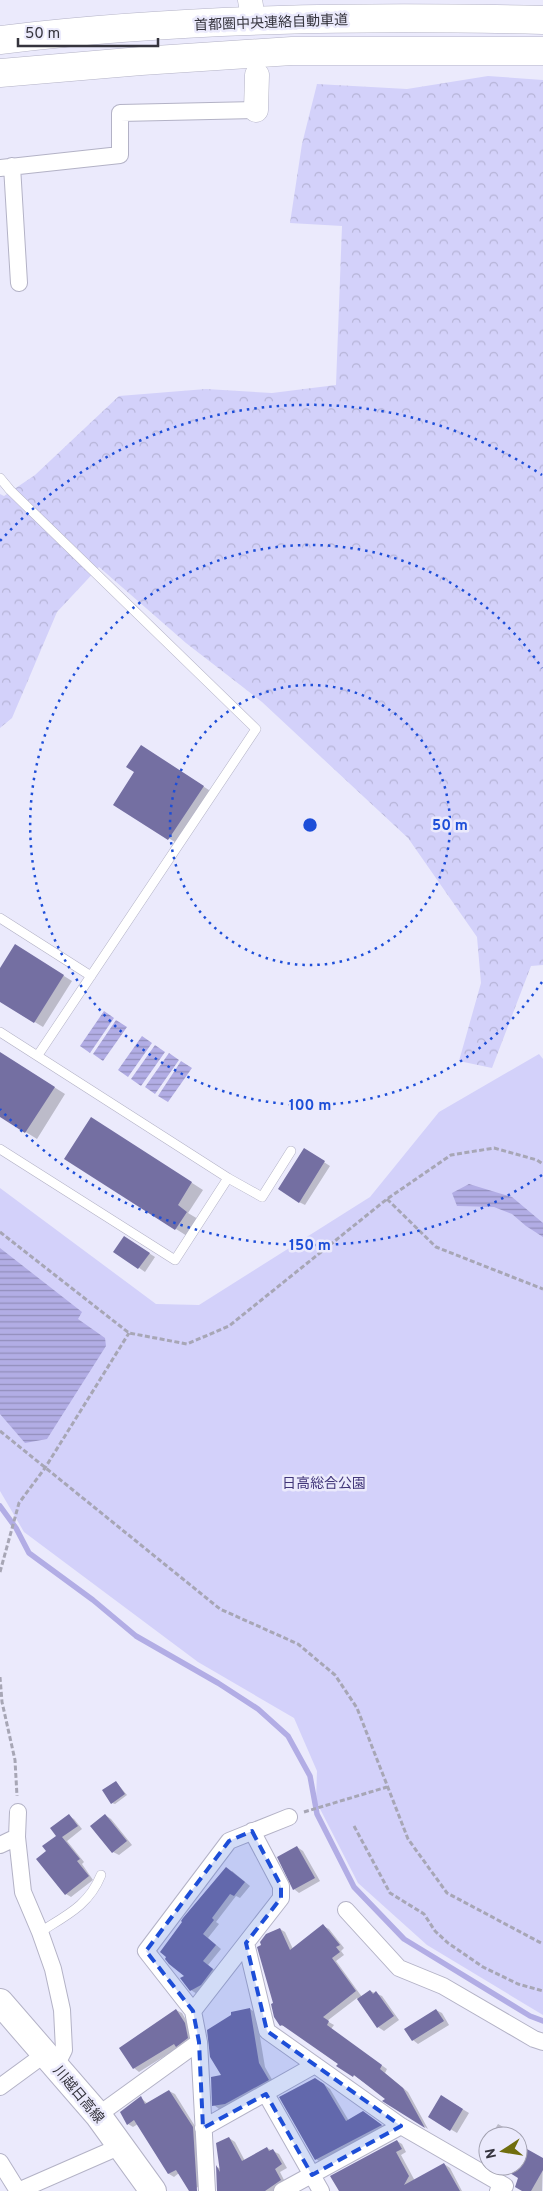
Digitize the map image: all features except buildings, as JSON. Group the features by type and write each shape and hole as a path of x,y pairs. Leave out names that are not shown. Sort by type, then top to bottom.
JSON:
{"highway":[{"name":"首都圏中央連絡自動車道","path":"0,40 140,26 295,20 435,18 543,20"},
{"path":"0,73 292,51 543,51"}],"main road":[{"name":"川越日高線","path":"0,2002 98,2114 153,2191"}],"street":[{"path":"19,283 6,167 120,155 120,113 256,110 257,75"},
{"path":"0,2087 51,2060 64,2050 62,2010 53,1969 23,1892 17,1837 18,1812"},
{"path":"206,2191 199,2042 192,2011 146,1951 229,1841 289,1817"},
{"path":"192,2011 281,1898 281,1886 252,1831"},
{"path":"0,1845 17,1837"},
{"path":"346,1910 399,1968 443,1986 534,2039 543,2042"},
{"path":"246,1942 267,2032 401,2126 505,2186 498,2191"},
{"path":"98,2114 199,2042"},
{"path":"203,2128 315,2065"},
{"path":"266,2094 321,2191"},
{"path":"282,2191 401,2126"},
{"path":"0,2162 18,2191 121,2146"}],"lane":[{"path":"0,478 10,490 256,729 38,1055"},
{"path":"0,918 91,976"},
{"path":"0,1032 228,1178 262,1197 291,1151"},
{"path":"0,1149 175,1260 228,1178"},
{"path":"40,1932 78,1907 95,1891 101,1875"}],"path":[{"path":"0,1232 129,1333 187,1344 229,1326 387,1199 451,1155 494,1148 537,1160 543,1164"},
{"path":"387,1199 436,1247 543,1289"},
{"path":"0,1572 19,1504 45,1468 129,1333"},
{"path":"0,1431 220,1609 298,1644 335,1675 357,1708 408,1839 447,1893 543,1944"},
{"path":"0,1676 2,1702 15,1760 18,1812"},
{"path":"289,1817 387,1787"},
{"path":"354,1826 390,1893 424,1914 435,1931 448,1943 483,1967 518,1984 543,1991"}],"highlighted area":[{"path":"252,1831 281,1886 281,1898 246,1943 267,2031 401,2126 312,2175 266,2094 203,2128 199,2042 193,2011 146,1951 229,1841"}],"green space":[{"path":"488,76 543,80 543,965 531,966 492,1068 459,1061 481,983 477,937 408,838 262,702 186,643 99,567 57,612 12,718 0,728 0,494 4,496 35,475 119,396 206,389 272,393 336,385 342,226 290,223 302,144 317,84 407,89"},
{"name":"日高総合公園","path":"539,1054 543,1059 543,2015 427,1945 358,1883 316,1801 317,1771 294,1718 198,1662 24,1532 0,1491 0,1188 156,1304 199,1305 370,1197 439,1112"}],"shaded area":[{"path":"104,1011 114,1018 90,1053 80,1046"},
{"path":"116,1020 127,1027 103,1061 93,1054"},
{"path":"142,1036 152,1043 128,1077 118,1070"},
{"path":"155,1045 165,1052 141,1086 131,1079"},
{"path":"169,1053 179,1060 155,1094 145,1087"},
{"path":"181,1061 192,1068 168,1102 158,1096"},
{"path":"469,1184 512,1197 543,1223 543,1237 512,1214 494,1207 457,1206 452,1193"},
{"path":"0,1248 82,1312 78,1319 105,1338 106,1346 47,1439 25,1443 0,1414"}],"waterway":[{"path":"0,1506 16,1528 29,1553 93,1600 136,1636 218,1683 258,1709 288,1736 310,1776 317,1814 354,1887 404,1939 530,2016 543,2021"}]}
